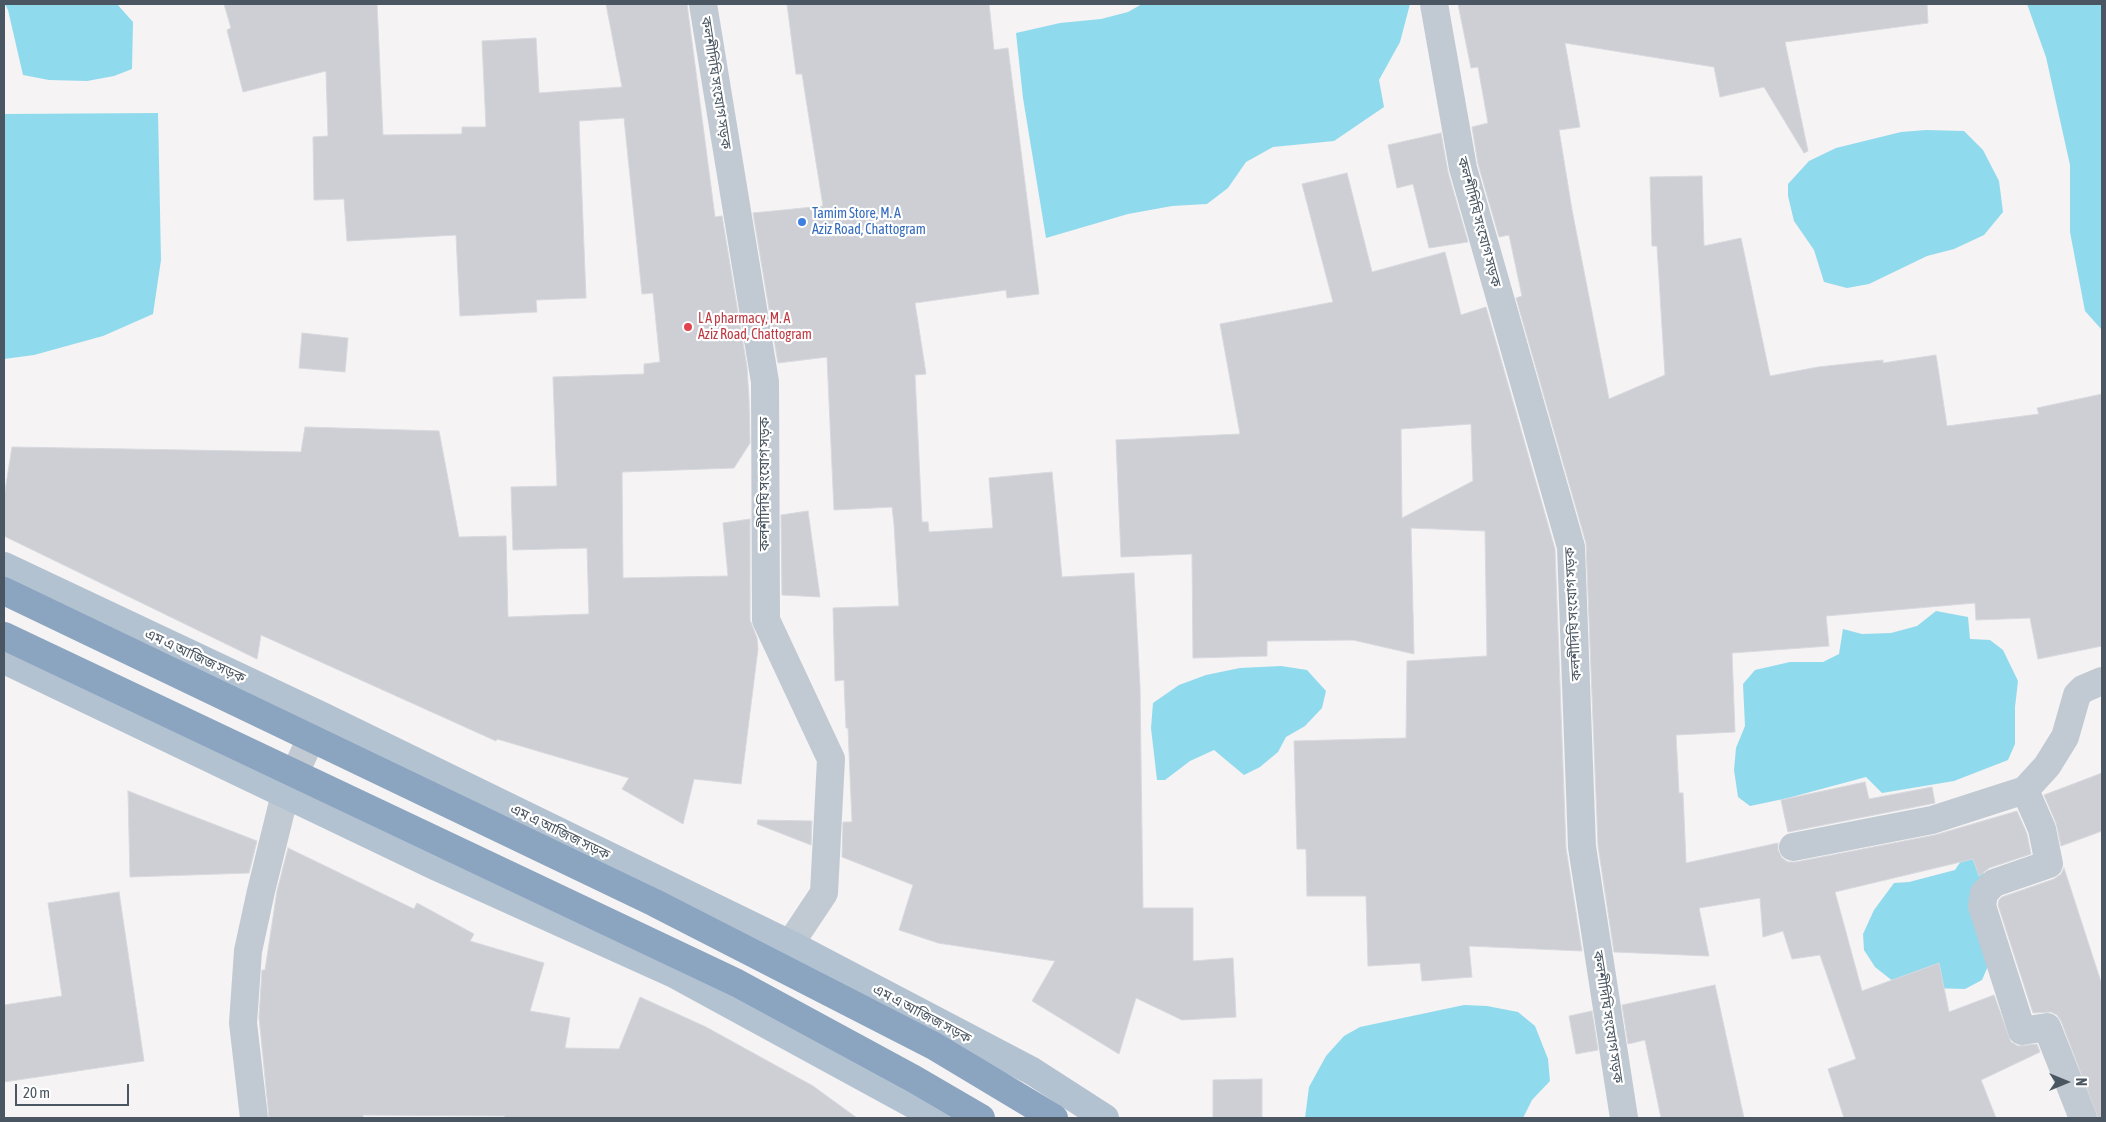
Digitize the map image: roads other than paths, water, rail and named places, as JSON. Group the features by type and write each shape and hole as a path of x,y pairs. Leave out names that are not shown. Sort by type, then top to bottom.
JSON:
{"highway":[{"path":"4,591 655,903 934,1046 1054,1118"},
{"path":"4,636 737,983 914,1078 981,1118"}],"main road":[{"name":"এম এ আজিজ সড়ক","path":"4,566 322,716 790,944 1032,1072 1105,1118"},
{"path":"4,660 435,866 674,974 938,1118"}],"street":[{"name":"কলশীদিঘি সংযোগ সড়ক","path":"703,4 765,382 766,620 831,759 824,893 790,944"},
{"name":"কলশীদিঘি সংযোগ সড়ক","path":"1434,4 1463,168 1571,547 1582,847 1624,1118"},
{"path":"1793,847 1932,820 2025,790 2048,766 2065,737 2077,695 2084,689 2102,681"},
{"path":"254,1118 243,1023 248,951 285,794 322,716"},
{"path":"2025,790 2042,829 2049,864 1994,883 1984,893 1982,906 2022,1032 2048,1027 2083,1118"}],"water":[{"path":"5,4 117,4 133,22 132,69 114,76 87,81 49,80 23,75"},
{"path":"1142,4 1410,4 1400,42 1379,80 1384,107 1334,141 1273,147 1246,162 1228,188 1207,204 1172,206 1128,214 1046,238 1023,98 1016,33 1060,23 1101,19 1128,12"},
{"path":"2027,4 2102,4 2102,330 2085,311 2070,232 2070,165 2046,57"},
{"path":"158,113 161,260 153,314 103,336 34,355 4,359 4,114"},
{"path":"1926,130 1964,131 1983,150 1999,181 2003,212 1984,235 1954,249 1927,256 1869,284 1847,288 1824,282 1814,250 1794,221 1788,196 1788,184 1809,161 1836,148 1901,132"},
{"path":"1936,611 1968,617 1970,639 1990,640 2003,650 2018,681 2015,707 2015,744 2008,760 1954,781 1882,793 1866,777 1750,806 1738,797 1734,770 1736,748 1745,726 1743,684 1755,670 1790,662 1823,662 1839,654 1843,629 1862,634 1891,633 1917,626"},
{"path":"1281,666 1307,670 1326,691 1322,708 1305,726 1286,737 1278,752 1260,767 1244,775 1214,750 1190,761 1165,780 1157,780 1151,728 1153,703 1179,685 1206,675 1240,668"},
{"path":"1974,854 1983,861 1988,966 1982,980 1965,989 1930,988 1894,982 1875,967 1864,950 1863,934 1874,910 1894,883 1909,882 1955,870 1963,858"},
{"path":"1464,1005 1487,1006 1518,1012 1535,1026 1548,1059 1550,1081 1532,1100 1523,1118 1305,1118 1309,1087 1326,1056 1344,1036 1360,1027"}],"place":[{"name":"Tamim Store, M. A Aziz Road, Chattogram","path":"802,222"},
{"name":"L A pharmacy, M. A Aziz Road, Chattogram","path":"688,327"}]}
